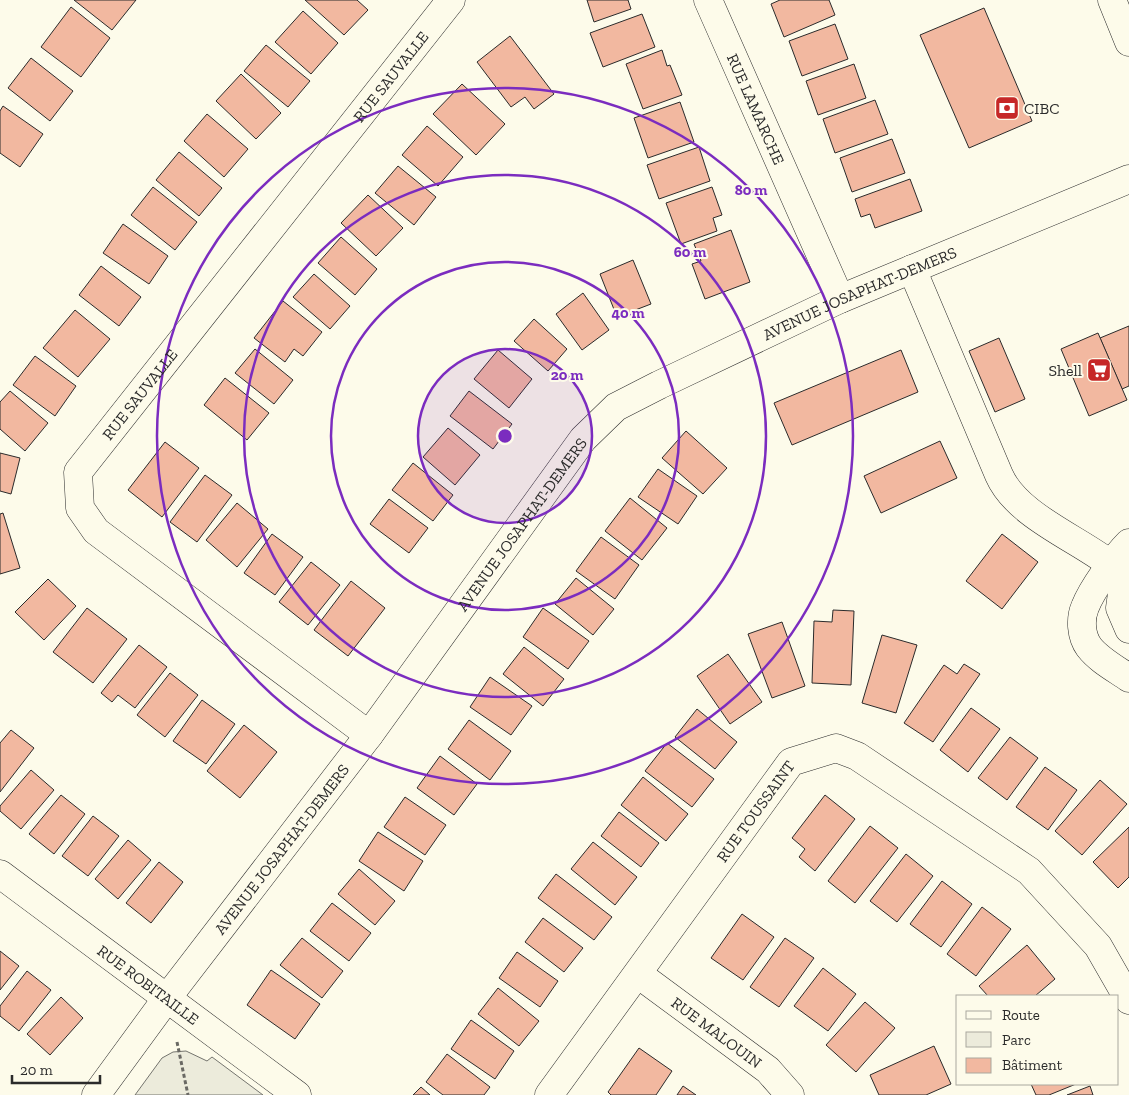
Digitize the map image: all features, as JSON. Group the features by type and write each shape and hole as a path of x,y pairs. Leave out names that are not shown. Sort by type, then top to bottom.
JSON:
{"street":[{"name":"RUE SAUVALLE","path":"369,735 96,531 80,508 78,472 451,0"},
{"name":"RUE LAMARCHE","path":"708,0 840,299"},
{"path":"1112,0 1129,42"},
{"name":"AVENUE JOSAPHAT-DEMERS","path":"96,1095 167,998 369,735 583,439 616,407 840,299 1129,179"},
{"path":"912,269 1007,490 1025,508 1121,576"},
{"path":"1129,543 1121,576 1120,608 1129,629"},
{"path":"1121,576 1085,606 1082,631 1088,646 1094,653 1129,678"},
{"name":"RUE TOUSSAINT","path":"549,1095 791,762 836,748 857,756 1029,871 1098,946 1129,1000"},
{"name":"RUE ROBITAILLE","path":"0,874 297,1095"},
{"name":"RUE MALOUIN","path":"638,974 768,1070 790,1095"}],"path":[{"path":"167,998 188,1095"}],"green space":[{"path":"186,1051 207,1061 212,1057 263,1095 135,1095 162,1058 173,1052"}],"building":[{"path":"74,0 136,0 112,30"},
{"path":"305,0 357,0 368,10 344,35"},
{"path":"587,0 628,0 631,9 594,22"},
{"path":"780,0 829,0 835,15 784,37 771,4"},
{"path":"71,7 110,38 81,77 41,47"},
{"path":"984,8 1032,121 969,148 920,35"},
{"path":"303,11 338,43 311,74 275,42"},
{"path":"642,14 655,47 603,67 590,33"},
{"path":"835,24 848,59 802,76 789,41"},
{"path":"510,36 554,94 534,109 525,97 511,107 477,62"},
{"path":"266,45 310,81 288,107 244,71"},
{"path":"662,50 667,66 670,65 682,95 643,109 626,64"},
{"path":"31,58 73,91 50,121 8,88"},
{"path":"854,64 866,98 818,115 806,81"},
{"path":"241,74 281,113 256,139 216,101"},
{"path":"462,84 505,124 476,155 433,114"},
{"path":"875,100 888,134 835,153 823,119"},
{"path":"680,102 694,142 648,158 634,118"},
{"path":"3,106 43,134 20,167 0,153 0,111"},
{"path":"207,114 248,149 224,177 184,141"},
{"path":"427,126 463,157 438,186 402,155"},
{"path":"892,139 905,173 852,192 840,158"},
{"path":"699,147 710,181 659,199 647,165"},
{"path":"179,152 222,188 199,216 156,180"},
{"path":"398,166 436,197 414,225 375,193"},
{"path":"910,179 922,211 875,228 870,214 861,217 855,199"},
{"path":"153,187 197,222 175,250 131,215"},
{"path":"712,187 722,215 713,218 717,231 681,244 666,203"},
{"path":"368,195 403,228 376,256 341,223"},
{"path":"123,224 168,256 149,284 103,253"},
{"path":"731,230 750,282 705,299 692,264 701,261 694,244"},
{"path":"341,237 377,269 355,295 318,263"},
{"path":"633,260 651,304 617,317 600,274"},
{"path":"101,266 141,297 119,326 79,295"},
{"path":"314,274 350,306 330,329 293,297"},
{"path":"583,293 609,330 582,350 556,314"},
{"path":"283,301 322,332 303,356 294,349 285,362 254,338"},
{"path":"75,310 110,339 78,377 43,348"},
{"path":"534,319 567,349 548,371 514,341"},
{"path":"1129,326 1129,386 1122,389 1100,338"},
{"path":"1098,333 1127,400 1089,416 1061,349"},
{"path":"999,338 1025,399 995,412 969,351"},
{"path":"255,349 293,380 274,404 235,373"},
{"path":"498,350 532,379 509,408 474,379"},
{"path":"901,350 918,392 792,445 774,403"},
{"path":"35,356 76,386 55,416 13,385"},
{"path":"225,378 269,413 247,440 204,405"},
{"path":"10,391 48,423 25,451 0,429 0,402"},
{"path":"469,391 512,424 493,449 450,416"},
{"path":"448,428 480,455 455,485 423,457"},
{"path":"686,431 727,468 703,494 662,458"},
{"path":"940,441 957,478 881,513 864,476"},
{"path":"165,442 199,468 162,517 128,490"},
{"path":"0,453 20,458 11,494 0,491"},
{"path":"413,463 453,495 433,521 392,490"},
{"path":"658,469 697,496 678,524 638,497"},
{"path":"205,475 232,495 197,542 170,522"},
{"path":"630,498 667,528 642,560 605,531"},
{"path":"389,499 428,528 409,553 370,524"},
{"path":"237,503 268,529 237,567 206,540"},
{"path":"3,513 20,568 0,574 0,514"},
{"path":"272,534 303,557 275,595 244,573"},
{"path":"1002,534 1038,562 1002,609 966,581"},
{"path":"601,537 639,565 615,599 576,571"},
{"path":"311,562 340,585 308,625 279,602"},
{"path":"576,578 614,609 593,635 555,604"},
{"path":"48,579 76,606 44,640 15,612"},
{"path":"351,581 385,608 348,656 314,630"},
{"path":"87,608 127,639 93,683 53,652"},
{"path":"543,608 589,641 568,669 523,637"},
{"path":"833,610 854,611 851,685 812,683 814,621 832,622"},
{"path":"782,622 805,686 772,698 748,634"},
{"path":"882,635 917,645 896,713 862,703"},
{"path":"139,645 167,667 135,708 118,695 112,702 101,693"},
{"path":"524,647 564,679 543,706 503,674"},
{"path":"728,654 762,702 730,724 697,676"},
{"path":"964,664 980,674 933,742 904,723 944,665 957,674"},
{"path":"170,673 198,695 165,737 137,715"},
{"path":"490,677 532,706 511,735 470,707"},
{"path":"202,700 235,724 206,764 173,741"},
{"path":"971,708 1000,729 968,772 940,750"},
{"path":"697,709 737,742 715,769 675,737"},
{"path":"469,720 511,751 490,780 448,749"},
{"path":"244,725 277,752 240,798 207,771"},
{"path":"11,730 34,748 0,792 0,743"},
{"path":"1010,737 1038,758 1007,800 978,778"},
{"path":"667,743 714,779 692,807 645,771"},
{"path":"440,756 477,784 454,815 417,788"},
{"path":"1045,767 1077,790 1048,830 1016,807"},
{"path":"31,770 54,790 21,829 0,811 0,806"},
{"path":"643,777 688,814 666,841 621,805"},
{"path":"1100,780 1127,804 1082,855 1055,831"},
{"path":"61,795 85,814 54,854 29,834"},
{"path":"825,795 855,819 815,871 799,857 805,849 792,838"},
{"path":"405,797 446,825 425,855 384,827"},
{"path":"619,812 659,843 641,867 601,836"},
{"path":"93,816 119,836 88,876 62,856"},
{"path":"870,826 898,848 855,903 828,881"},
{"path":"1129,827 1129,877 1118,888 1093,862"},
{"path":"378,832 423,861 404,891 359,861"},
{"path":"128,840 151,860 118,899 95,879"},
{"path":"593,842 637,877 615,905 571,869"},
{"path":"906,854 933,876 897,922 870,901"},
{"path":"159,862 183,882 151,923 126,903"},
{"path":"359,869 395,901 375,925 338,894"},
{"path":"556,874 612,917 594,940 538,898"},
{"path":"942,881 972,904 941,947 910,924"},
{"path":"332,903 371,933 349,961 310,931"},
{"path":"982,907 1011,929 976,976 947,954"},
{"path":"742,914 774,937 743,980 711,958"},
{"path":"543,918 583,948 564,972 525,942"},
{"path":"302,938 343,971 322,998 280,965"},
{"path":"785,938 814,958 779,1007 750,987"},
{"path":"1027,945 1055,979 1036,995 987,995 979,986"},
{"path":"0,951 19,966 0,990"},
{"path":"517,952 558,981 540,1007 499,978"},
{"path":"823,968 856,994 828,1031 794,1006"},
{"path":"271,970 320,1004 295,1039 247,1005"},
{"path":"27,971 51,990 19,1031 0,1016 0,1006"},
{"path":"498,988 539,1021 519,1046 478,1014"},
{"path":"61,997 83,1018 50,1055 27,1034"},
{"path":"865,1002 895,1028 856,1072 826,1045"},
{"path":"471,1020 514,1051 495,1079 451,1049"},
{"path":"934,1046 951,1084 926,1095 879,1095 870,1075"},
{"path":"639,1048 672,1071 656,1095 611,1095 608,1092"},
{"path":"447,1054 490,1087 484,1095 443,1095 426,1082"},
{"path":"1031,1085 1074,1085 1049,1095 1036,1095"},
{"path":"683,1086 696,1095 677,1095"},
{"path":"1090,1086 1093,1095 1067,1095"},
{"path":"421,1087 430,1095 413,1095"}],"place":[{"name":"CIBC","path":"1007,108"},
{"name":"Shell","path":"1099,370"}]}
